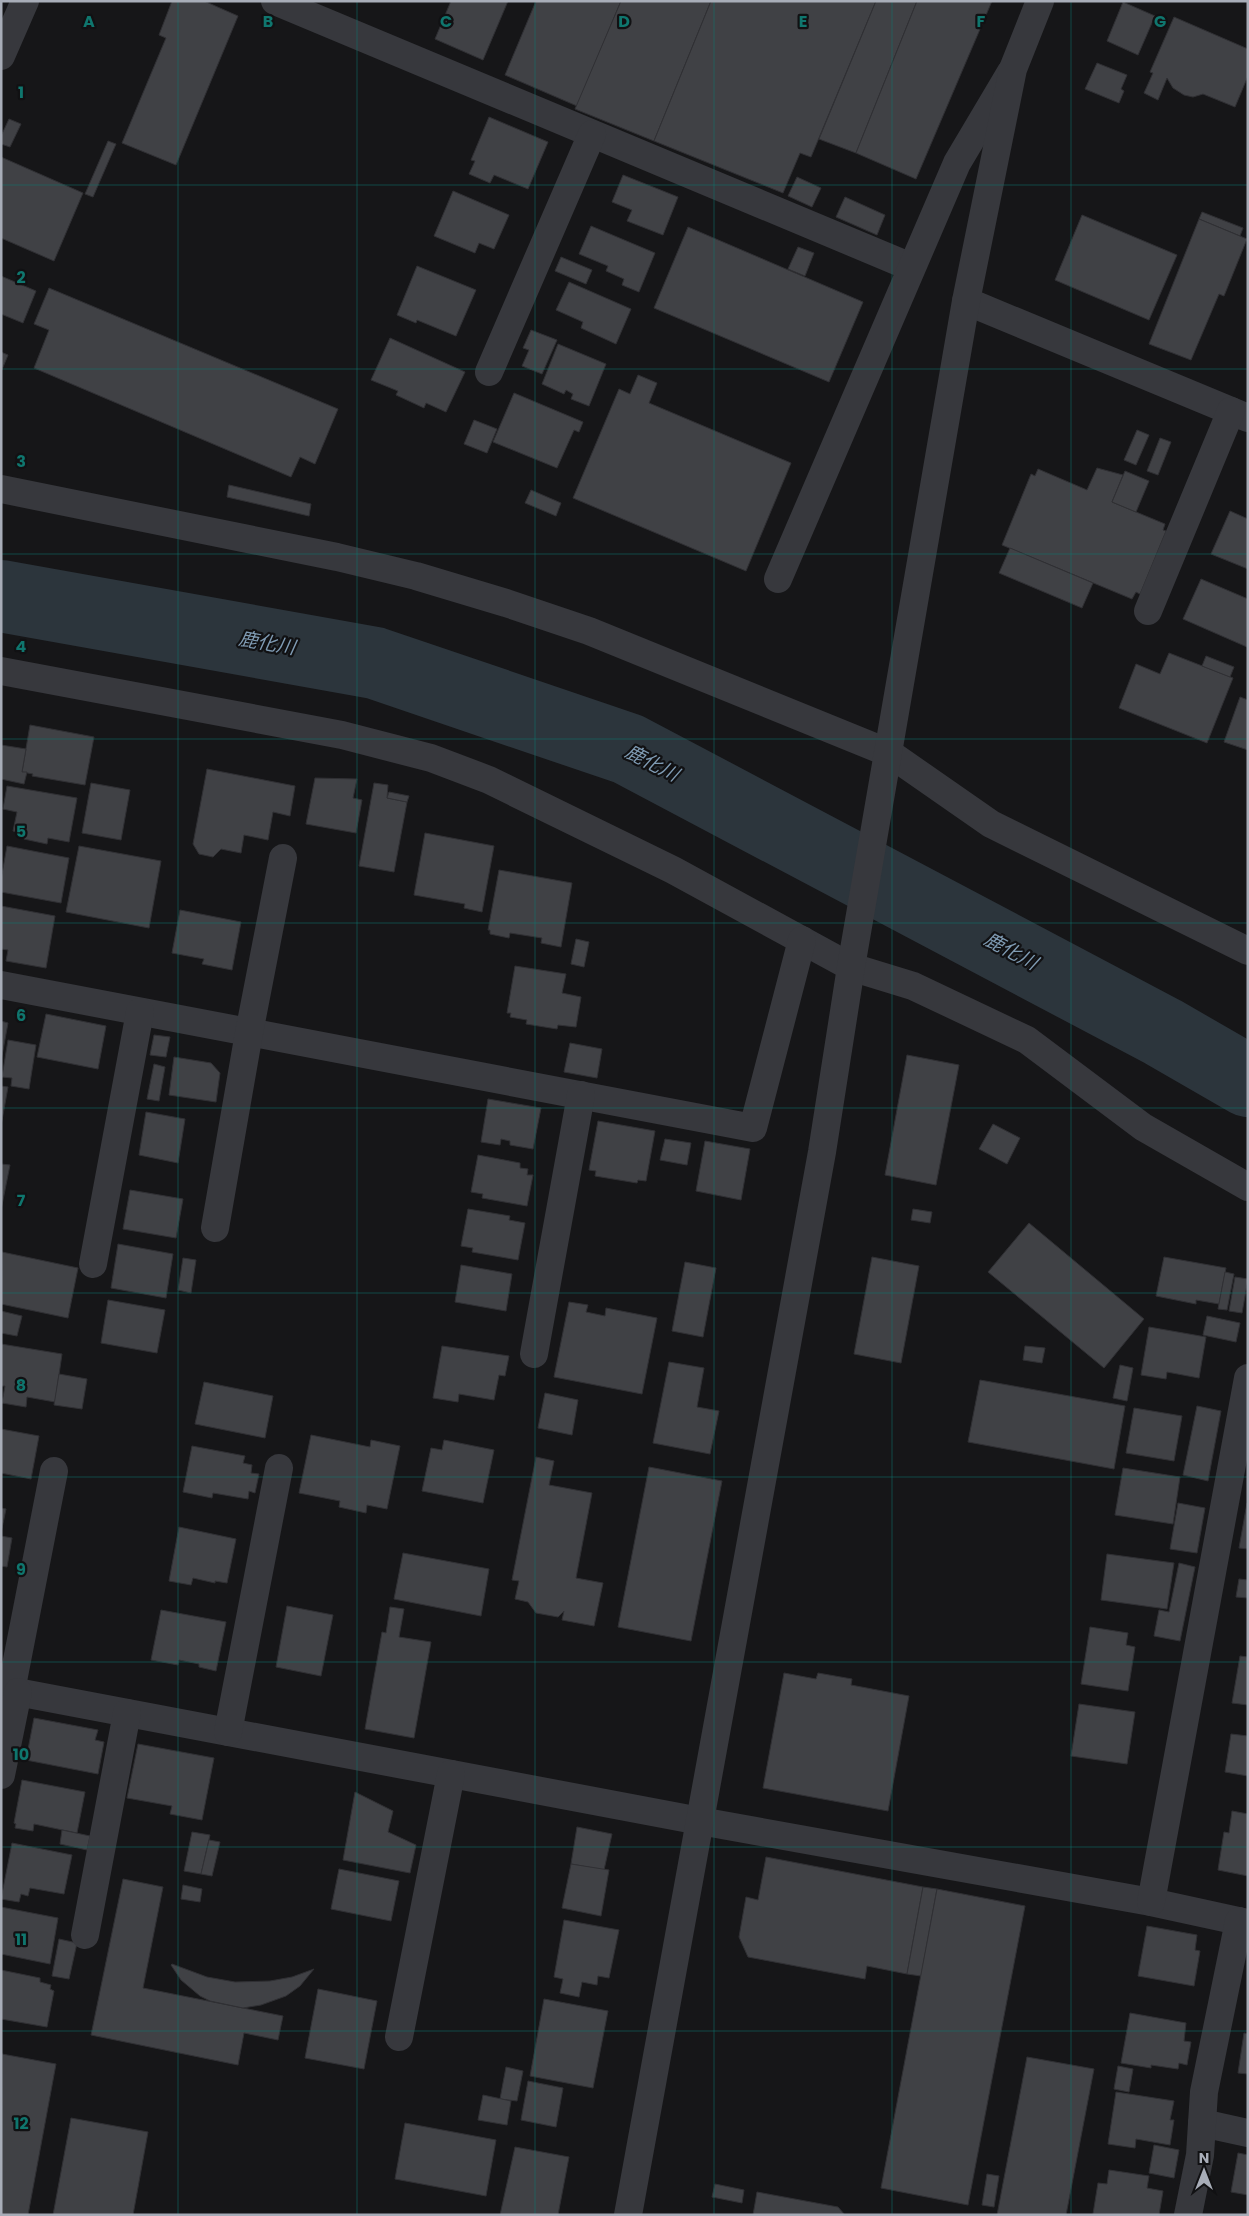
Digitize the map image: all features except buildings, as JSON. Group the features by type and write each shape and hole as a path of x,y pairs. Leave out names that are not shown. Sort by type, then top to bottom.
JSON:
{"street":[{"path":"1,56 25,1"},
{"path":"275,1 911,268"},
{"path":"778,579 957,163 1013,69 1040,1"},
{"path":"628,2215 822,1152 966,301 1013,69"},
{"path":"489,372 592,134"},
{"path":"966,301 1240,414 1148,611"},
{"path":"1,489 337,556 470,592 589,631 889,754 991,824 1248,951"},
{"path":"1,671 342,735 431,758 489,780 673,870 802,940 913,986 1027,1040 1143,1127 1248,1187"},
{"path":"215,1228 249,1032 283,858"},
{"path":"1,985 753,1128 802,940"},
{"path":"93,1264 140,1012"},
{"path":"534,1354 581,1095"},
{"path":"1151,1902 1248,1378"},
{"path":"228,1732 279,1468"},
{"path":"1,1775 10,1691 54,1470"},
{"path":"10,1691 700,1821 1151,1902 1243,1922 1204,2092 1200,2155 1188,2215"},
{"path":"85,1935 127,1713"},
{"path":"399,2037 452,1774"},
{"path":"1202,2124 1248,2132"}],"waterway":[{"name":"鹿化川","path":"1,596 375,663 628,749 1163,1032 1248,1081"}]}
